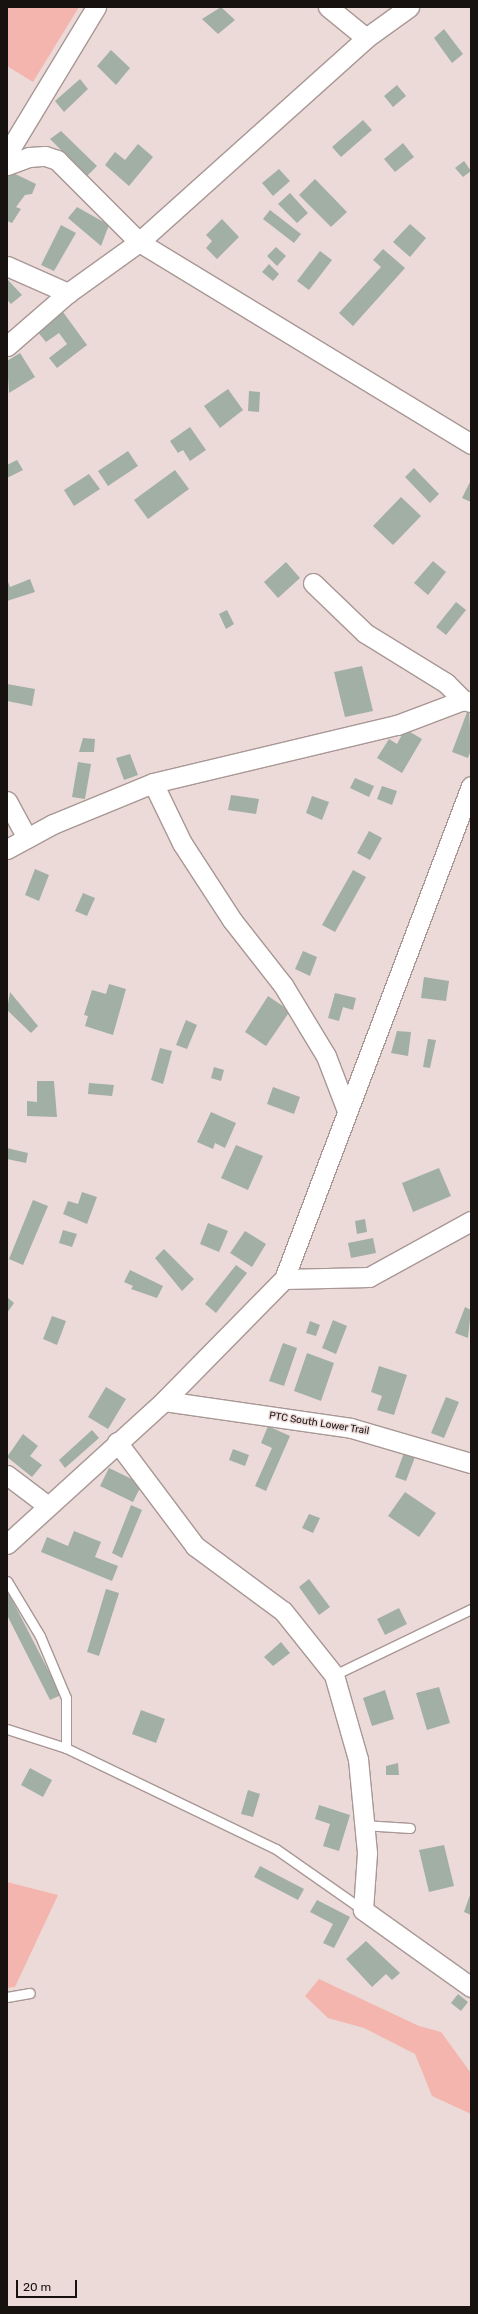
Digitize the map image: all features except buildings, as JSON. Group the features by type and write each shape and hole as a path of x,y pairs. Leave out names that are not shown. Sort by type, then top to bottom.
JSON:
{"street":[{"path":"7,154 96,7"},
{"path":"328,7 366,38"},
{"path":"7,346 68,293 139,242 366,38 409,7"},
{"path":"7,165 29,157 44,156 57,160 139,242 471,444"},
{"path":"7,266 68,293"},
{"path":"313,583 365,632 446,683 467,701"},
{"path":"7,849 27,838 153,782 397,725 467,701"},
{"path":"153,782 186,849 232,920 283,984 326,1056 346,1108"},
{"path":"7,1544 117,1442 164,1401 284,1279 346,1108 471,786"},
{"path":"7,801 27,838"},
{"path":"284,1279 369,1277 471,1221"},
{"name":"PTC South Lower Trail","path":"164,1401 351,1428 471,1463"},
{"path":"117,1442 195,1546 283,1611 334,1675 358,1759 362,1825 367,1853 363,1910 471,1987"},
{"path":"7,1474 48,1506"}],"lane":[{"path":"7,1581 40,1636 66,1698 66,1748"},
{"path":"334,1675 471,1609"},
{"path":"7,1729 66,1748 276,1848 363,1910"},
{"path":"362,1825 410,1828"},
{"path":"7,1997 30,1993"}],"shaded area":[{"path":"7,7 79,7 33,82 7,66"},
{"path":"7,1882 58,1895 15,1987 7,1988"},
{"path":"319,1979 419,2026 441,2032 471,2073 471,2114 432,2096 415,2054 364,2028 328,2018 305,1996"}]}
